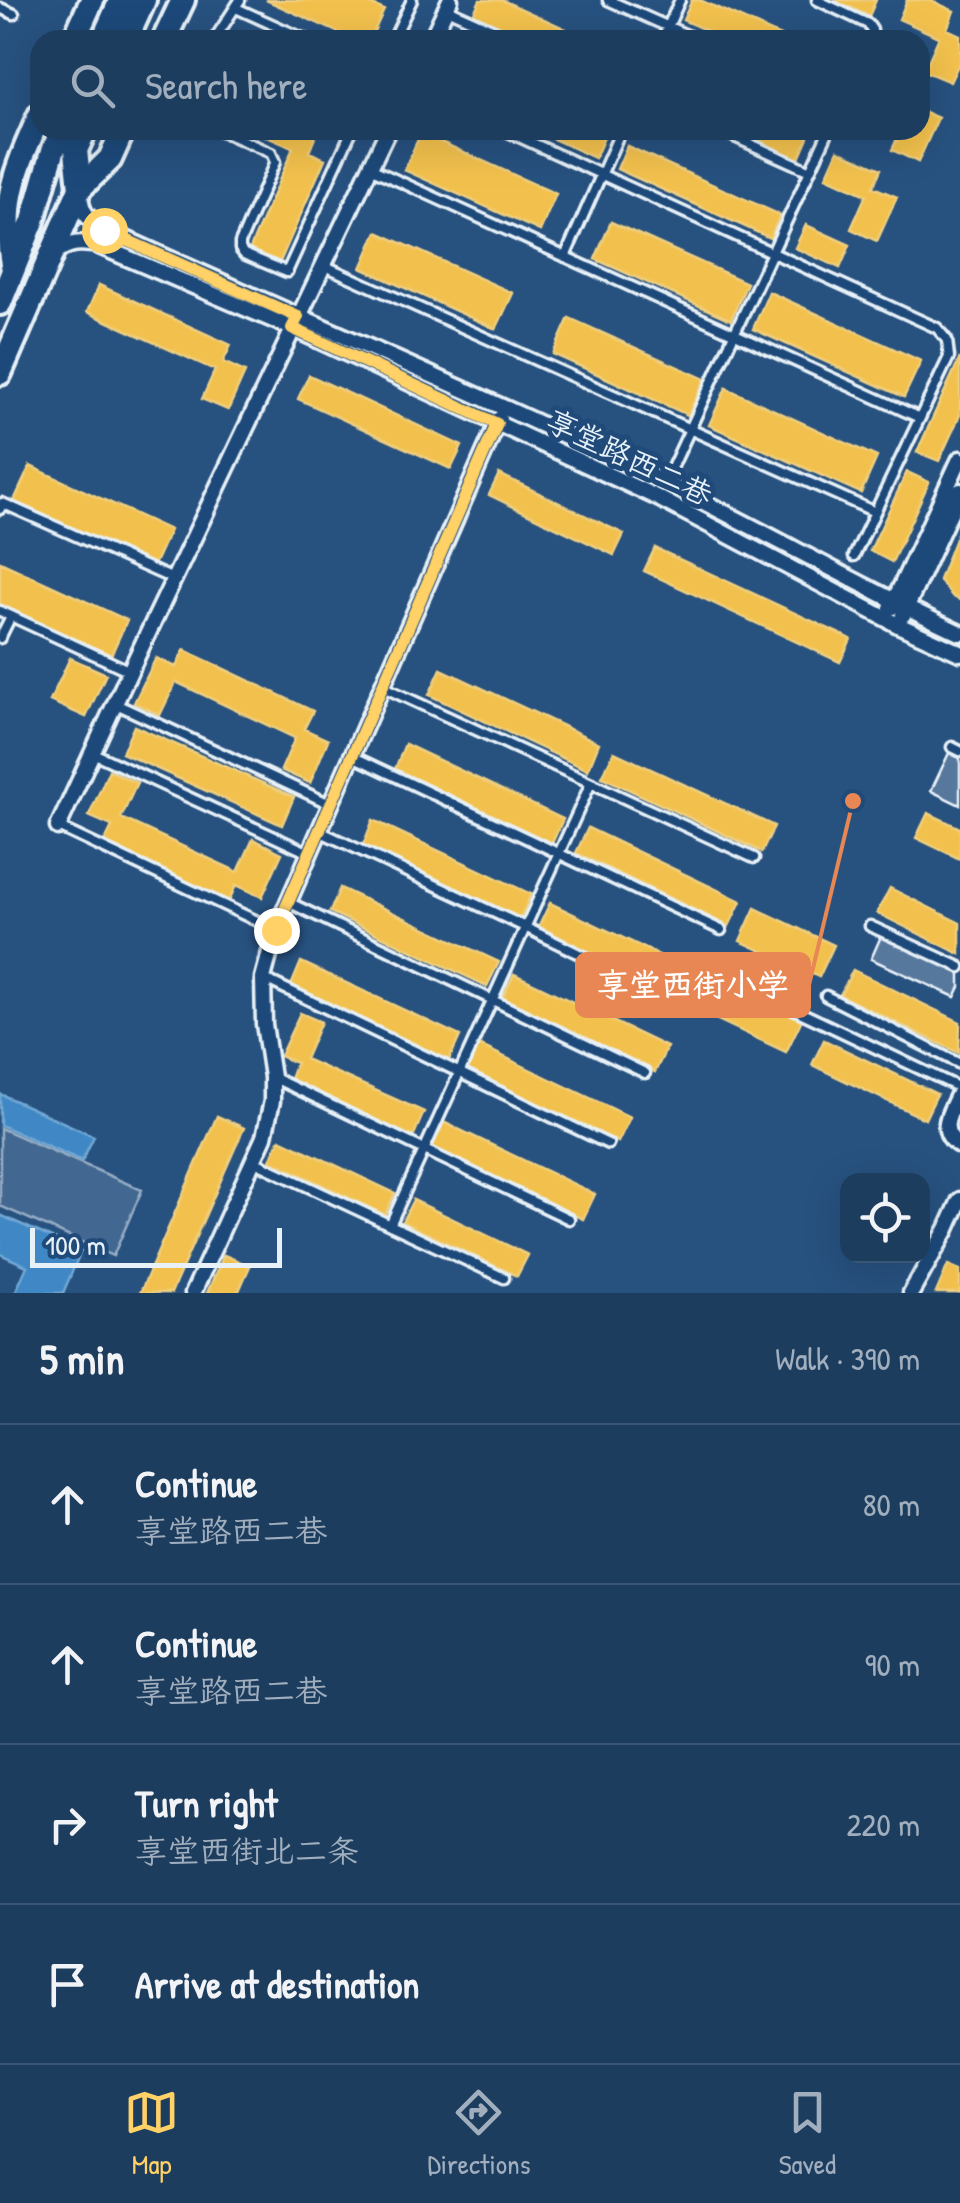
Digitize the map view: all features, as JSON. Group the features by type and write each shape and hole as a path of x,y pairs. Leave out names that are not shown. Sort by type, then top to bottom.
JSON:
{"main road":[{"path":"78,30 92,0"},
{"path":"108,30 121,0"},
{"path":"130,30 144,0"},
{"path":"168,30 182,0"},
{"path":"0,304 5,191 30,138"},
{"path":"5,247 33,222 58,140"},
{"path":"80,188 76,150 81,140"},
{"path":"0,372 80,188 110,159 119,140"}],"street":[{"path":"436,30 448,4"},
{"path":"58,827 383,140"},
{"name":"享堂路西二巷","path":"80,188 81,208 89,220 104,230 497,424 658,498 892,622 960,653"},
{"name":"享堂路西二巷","path":"51,255 68,244 97,245 505,408 665,483 960,632"},
{"path":"193,1293 254,1161 269,1118 272,1078 264,1024 263,978 276,930 505,408"},
{"path":"900,605 960,459"},
{"path":"892,622 960,491"},
{"path":"960,1090 946,1126 949,1138 960,1146"},
{"path":"911,1293 953,1232 960,1200"}],"lane":[{"path":"398,30 412,0"},
{"path":"608,0 677,30"},
{"path":"666,30 680,0"},
{"path":"816,0 868,24 872,30"},
{"path":"221,30 238,4 287,30"},
{"path":"448,4 497,30"},
{"path":"0,8 14,14"},
{"path":"242,140 271,153 274,162 240,250 288,272 347,140"},
{"path":"526,140 937,328 948,340 948,357 854,556"},
{"path":"565,257 616,140"},
{"path":"740,140 810,171"},
{"path":"658,498 824,140"},
{"path":"370,168 920,418"},
{"path":"323,265 875,512"},
{"path":"0,508 2,504 173,580"},
{"path":"0,611 130,671"},
{"path":"0,638 10,616"},
{"path":"381,686 754,858"},
{"path":"114,703 330,804"},
{"path":"92,752 308,853"},
{"path":"350,755 721,930"},
{"path":"390,1225 591,783"},
{"path":"58,827 276,930"},
{"path":"318,831 680,1004"},
{"path":"288,902 645,1072"},
{"path":"870,926 960,967"},
{"path":"724,976 960,1090"},
{"path":"263,978 608,1144"},
{"path":"826,996 960,1064"},
{"path":"272,1078 569,1220"},
{"path":"254,1161 504,1278"}],"shaded area":[{"path":"0,1128 142,1190 113,1256 0,1206"}],"building: Homes":[{"path":"266,0 361,0 384,10 375,30 333,30"},
{"path":"480,0 502,0 568,30 507,30 473,15"},
{"path":"692,0 700,0 767,30 706,30 683,20"},
{"path":"834,0 876,0 869,16"},
{"path":"907,0 930,0 954,11 947,29 960,35 960,61 950,82 930,74 930,57 939,37 899,19"},
{"path":"930,114 938,118 930,136"},
{"path":"274,140 314,140 309,152 325,159 279,264 249,251 293,148"},
{"path":"418,140 436,140 556,194 540,231 404,170"},
{"path":"556,140 603,140 595,158"},
{"path":"754,140 807,140 798,160"},
{"path":"896,140 928,140 918,162 892,150"},
{"path":"627,146 780,215 770,238 617,169"},
{"path":"838,150 881,169 873,187 897,197 877,241 851,229 866,195 826,177"},
{"path":"611,222 747,283 731,320 595,259"},
{"path":"806,225 850,245 840,268 795,248"},
{"path":"377,232 513,293 496,329 361,268"},
{"path":"99,285 231,345 223,362 245,372 228,410 202,399 215,370 87,312"},
{"path":"769,292 921,361 904,397 753,329"},
{"path":"569,318 705,379 688,415 553,354"},
{"path":"960,358 960,415 939,461 917,452"},
{"path":"309,375 462,446 451,469 298,399"},
{"path":"726,388 877,457 861,493 709,425"},
{"path":"30,466 170,530 153,567 13,503"},
{"path":"907,472 929,482 892,562 870,551"},
{"path":"499,474 624,534 614,555 489,495"},
{"path":"960,526 960,600 939,580"},
{"path":"655,548 851,639 840,662 644,571"},
{"path":"0,562 127,620 111,655 0,605"},
{"path":"184,650 313,711 304,729 328,740 310,783 281,770 295,738 176,682 160,715 134,703 156,658 176,667"},
{"path":"70,658 106,674 86,717 50,701"},
{"path":"441,669 599,743 588,770 429,695"},
{"path":"134,726 294,797 282,825 122,753"},
{"path":"405,744 563,819 552,843 395,769"},
{"path":"614,752 774,826 762,852 602,777"},
{"path":"109,770 137,783 121,818 238,872 253,839 282,853 262,897 236,885 229,901 104,844 112,826 89,816"},
{"path":"928,813 960,828 960,859 916,838"},
{"path":"373,820 531,894 520,919 363,845"},
{"path":"588,828 741,901 729,926 576,853"},
{"path":"340,888 499,962 487,986 330,912"},
{"path":"890,888 960,923 960,954 877,913"},
{"path":"550,903 703,976 691,1001 538,928"},
{"path":"755,908 834,945 819,977 740,941"},
{"path":"301,962 460,1036 449,1060 291,986"},
{"path":"853,970 960,1022 959,1053 840,995"},
{"path":"514,974 667,1047 655,1072 502,999"},
{"path":"723,982 802,1019 786,1052 707,1015"},
{"path":"300,1013 321,1022 305,1059 424,1112 413,1137 290,1079 296,1063 280,1056"},
{"path":"824,1040 937,1094 925,1119 812,1065"},
{"path":"477,1044 630,1117 618,1142 465,1069"},
{"path":"217,1116 244,1128 171,1293 140,1293"},
{"path":"441,1121 595,1194 583,1219 429,1146"},
{"path":"280,1139 395,1193 385,1215 270,1160"},
{"path":"413,1200 528,1255 517,1276 402,1222"},
{"path":"224,1255 250,1266 238,1293 207,1293"},
{"path":"948,1265 960,1270 960,1293 936,1293"}],"building: Schools":[{"path":"0,1094 94,1136 82,1161 0,1125"},
{"path":"0,1215 81,1251 63,1293 15,1293 27,1266 0,1254"}],"building: Other":[{"path":"949,753 960,758 960,805 931,791"},
{"path":"882,934 960,969 960,987 955,997 871,959"}],"place":[{"name":"享堂西街小学","path":"853,801"}],"route":[{"path":"104,230 298,317 292,328 497,424 276,930"}]}
